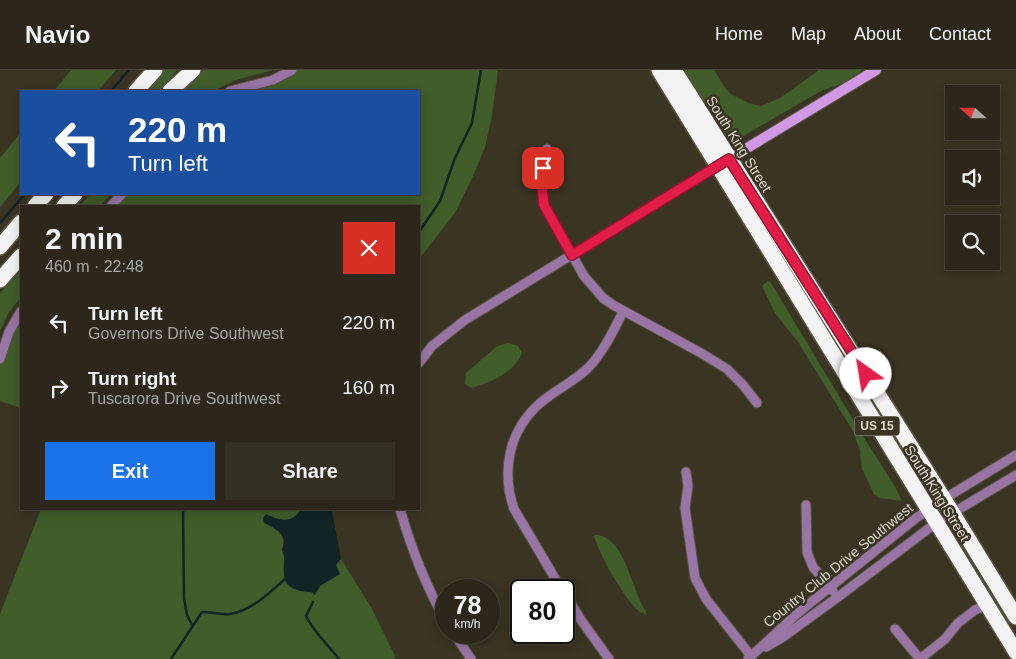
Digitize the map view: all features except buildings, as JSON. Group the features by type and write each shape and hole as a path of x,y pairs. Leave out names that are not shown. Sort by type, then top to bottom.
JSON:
{"highway":[{"path":"137,90 155,70"},
{"path":"165,90 183,70"},
{"path":"171,90 193,70"},
{"name":"South King Street","path":"659,70 723,163 944,499 1016,617"},
{"name":"South King Street","path":"674,70 723,163 928,510 1016,652"},
{"path":"36,205 45,195"},
{"path":"65,205 74,195"},
{"path":"0,247 20,223"},
{"path":"0,280 20,257"},
{"path":"987,605 1000,608 1016,626"}],"main road":[{"path":"723,163 876,70"}],"street":[{"path":"233,90 273,80 292,70"},
{"path":"547,149 542,188 544,205 592,287 603,298 624,312 702,353 727,369 757,403"},
{"path":"420,362 432,346 459,325 723,163"},
{"path":"112,205 121,195"},
{"path":"556,579 514,509 507,481 509,454 513,441 528,416 540,403 568,385 590,366 602,351 624,312"},
{"path":"0,359 9,332 20,313"},
{"name":"Country Club Drive Southwest","path":"749,658 799,612 928,510 1016,455"},
{"path":"686,472 688,486 685,508 696,578 706,599 749,658"},
{"name":"Country Club Drive Southwest","path":"749,658 783,637 936,523 1016,475"},
{"path":"806,505 807,552 813,567 838,597"},
{"path":"400,510 417,561 435,602"},
{"path":"895,629 920,659 945,639 958,623 975,610 987,605"},
{"path":"575,610 609,659"},
{"path":"461,644 471,659"}],"green space":[{"path":"71,70 116,70 99,90 55,90"},
{"path":"159,70 177,70 160,90 141,90"},
{"path":"203,70 273,70 236,80 215,90 184,90"},
{"path":"291,70 498,70 492,116 485,147 473,176 455,213 420,258 420,205 115,205 124,195 420,195 420,90 233,90"},
{"path":"684,70 714,70 731,94 748,103 761,106 780,98 819,70 863,70 843,83 821,91 740,138 733,138 722,133 717,128"},
{"path":"20,133 20,183 0,207 0,158"},
{"path":"90,195 110,195 101,205 80,205"},
{"path":"20,272 20,298 8,314 0,331 0,293"},
{"path":"768,281 771,283 902,501 879,498 874,494 862,469 860,451 853,431 798,342 775,313 762,286"},
{"path":"20,313 20,408 0,401 0,359"},
{"path":"508,343 518,346 522,353 514,366 501,376 486,383 471,388 465,384 466,373 497,346"},
{"path":"41,510 332,510 341,559 372,609 396,659 0,659 0,614"},
{"path":"594,535 605,537 613,543 620,553 646,614 640,612 627,598 600,552"}],"shaded area":[{"path":"300,510 332,510 341,559 336,565 340,574 320,586 315,595 311,592 293,589 287,583 284,574 282,536 277,530 264,523 263,518 266,514 285,520 297,514"}],"waterway":[{"path":"112,90 129,70"},
{"path":"420,231 440,201 455,158 472,123 481,70"},
{"path":"0,223 24,195"},
{"path":"183,510 184,598 187,615 192,625"},
{"path":"171,659 202,612 227,614 238,612 259,601 285,579"},
{"path":"313,602 306,616 317,633 339,659"}],"route":[{"path":"543,168 542,199 546,211 572,255 729,159 866,374"}]}
